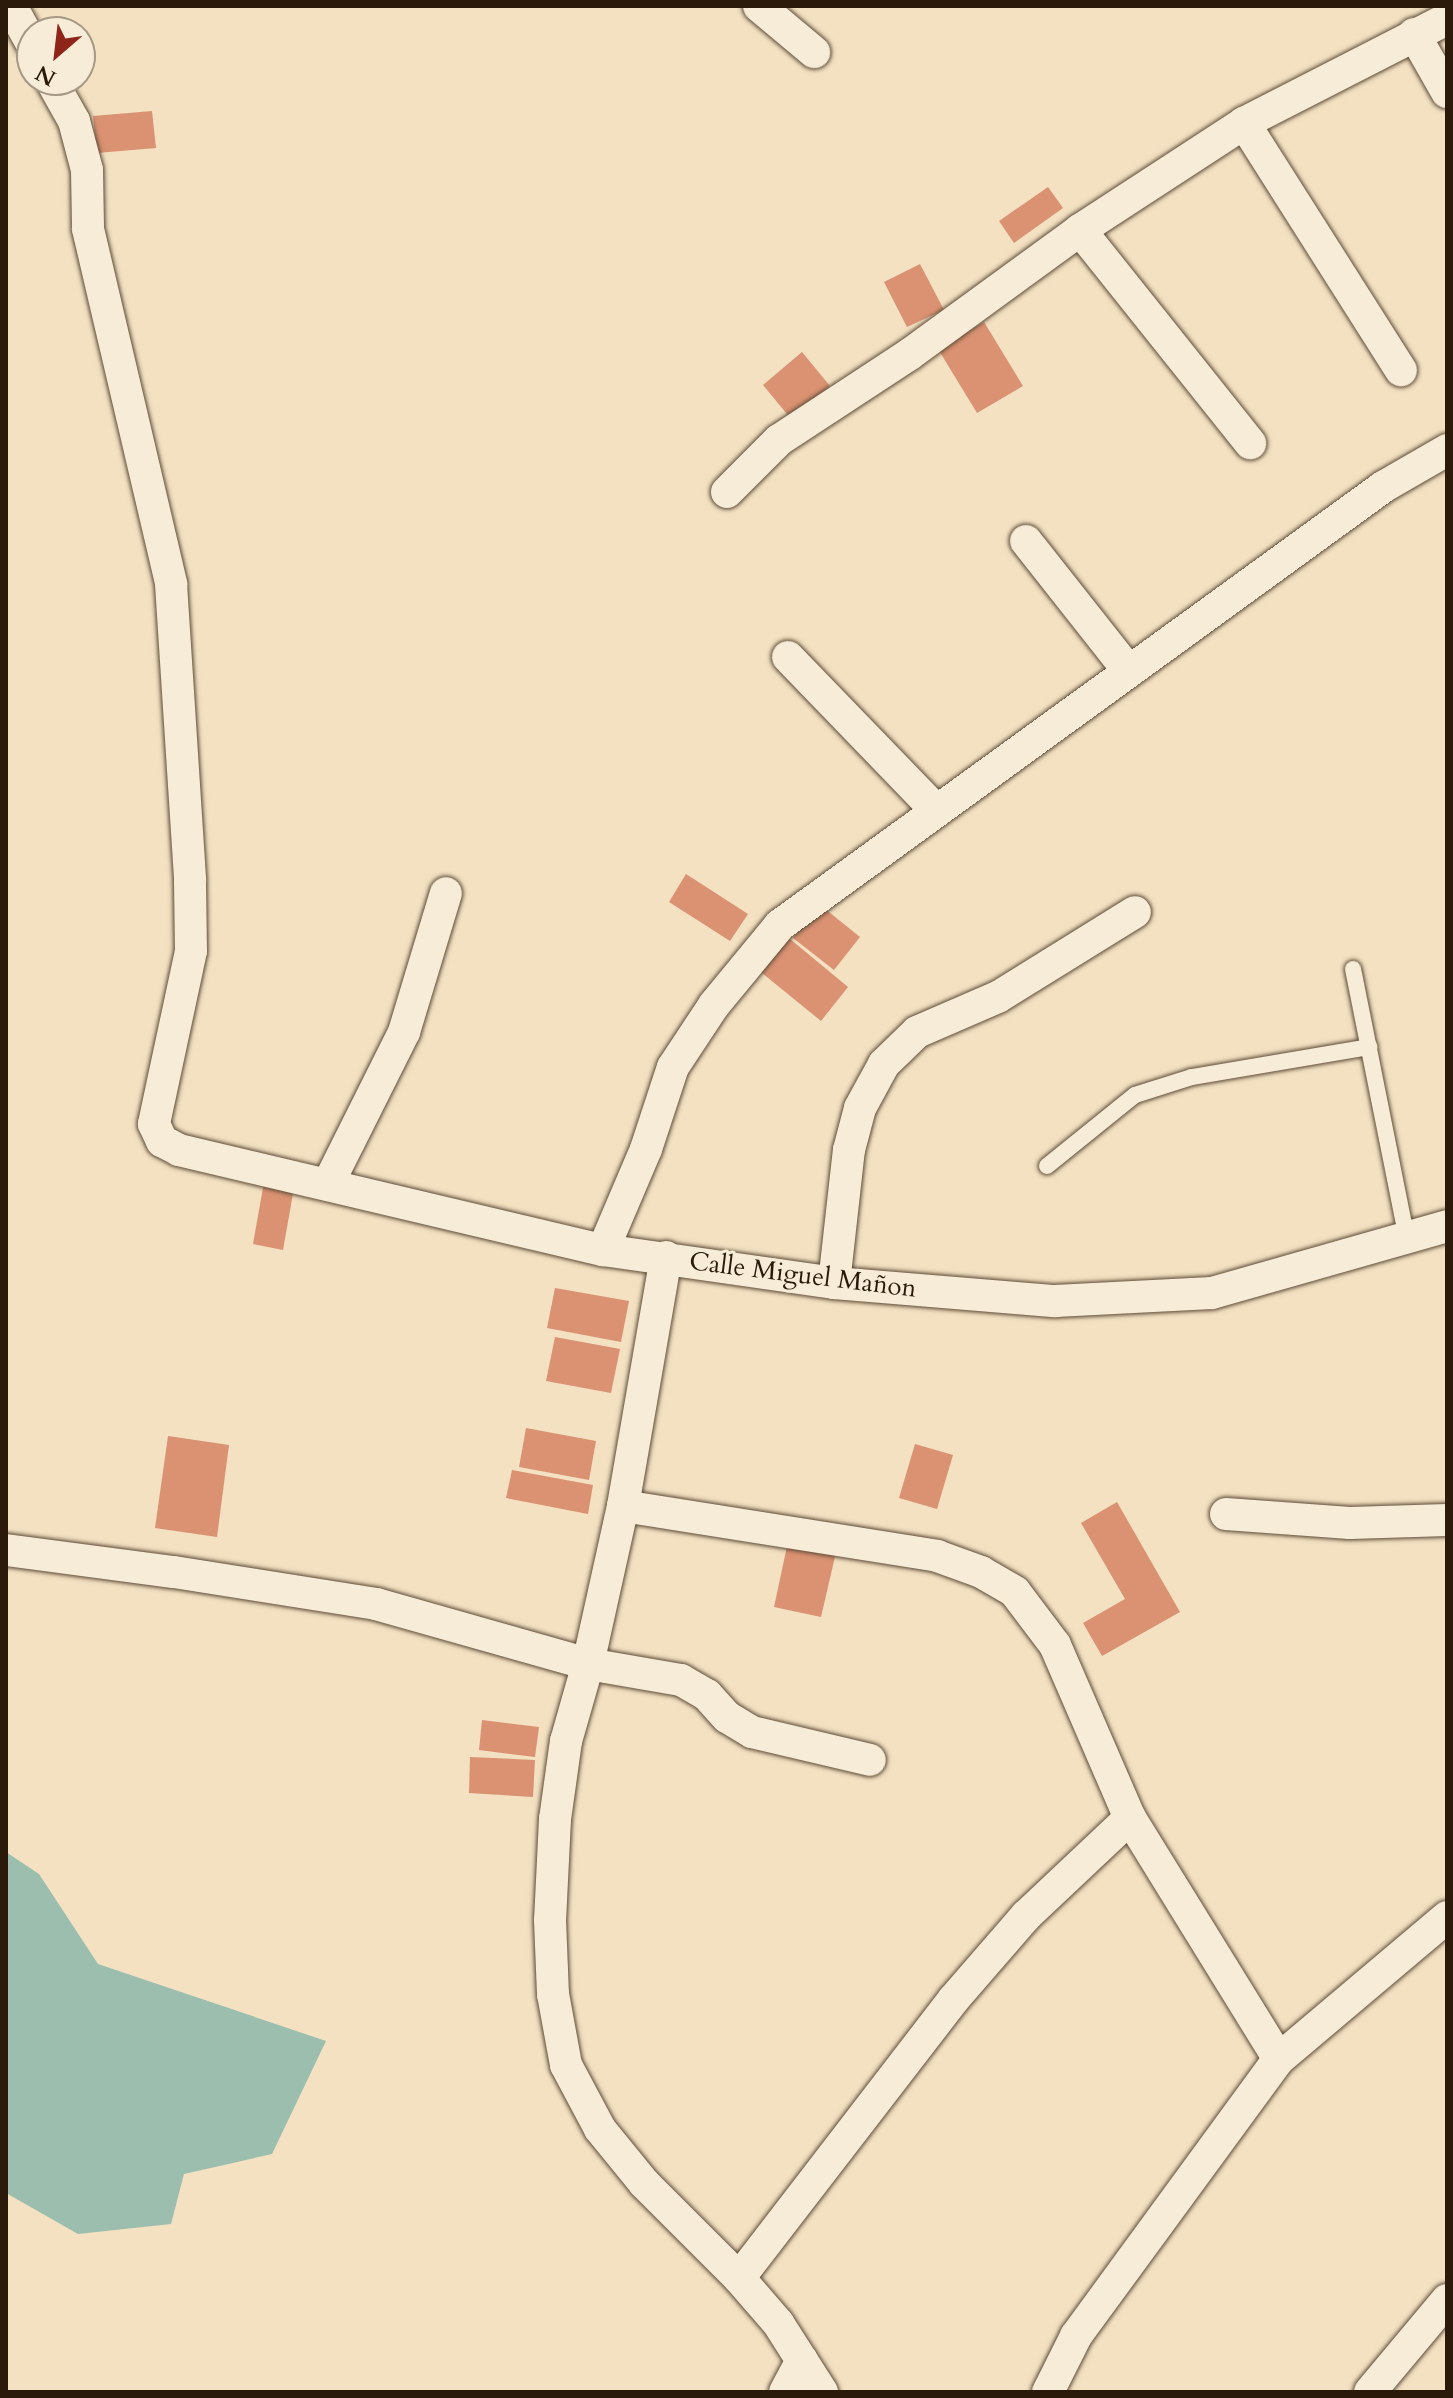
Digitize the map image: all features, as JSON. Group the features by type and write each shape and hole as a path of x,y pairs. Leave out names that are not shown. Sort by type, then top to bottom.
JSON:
{"street":[{"path":"759,6 814,52"},
{"path":"727,492 779,440 910,354 1080,230 1244,123 1447,19"},
{"path":"1414,34 1447,92"},
{"name":"Calle Miguel Mañon","path":"60,96 74,121 87,170 88,229 171,584 190,881 191,951 154,1124 162,1141 179,1150 603,1250 834,1283 1055,1301 1212,1293 1447,1226"},
{"path":"1244,123 1401,370"},
{"path":"1080,230 1250,443"},
{"path":"603,1250 646,1149 673,1067 714,1005 780,925 1383,487 1447,450"},
{"path":"1026,541 1128,670"},
{"path":"788,657 936,810"},
{"path":"328,1184 404,1032 446,893"},
{"path":"834,1283 849,1150 860,1108 884,1064 917,1032 998,997 1135,912"},
{"path":"666,1257 623,1506 588,1664 566,1741 555,1819 550,1920 553,1994 566,2065 600,2129 644,2183 739,2278 778,2323 822,2392"},
{"path":"623,1506 937,1556 981,1572 1015,1592 1055,1645 1130,1818 1279,2059"},
{"path":"1226,1514 1350,1523 1447,1520"},
{"path":"6,1550 174,1572 376,1604 588,1664 681,1680 707,1695 727,1717 752,1732 870,1760"},
{"path":"739,2278 954,1999 1026,1916 1130,1818"},
{"path":"1048,2392 1084,2324 1279,2059 1447,1917"},
{"path":"1370,2392 1447,2300"},
{"path":"785,2392 802,2360"}],"lane":[{"path":"1353,969 1407,1239"},
{"path":"1047,1166 1135,1095 1192,1077 1369,1047"}],"shaded area":[{"path":"6,1852 39,1874 98,1964 326,2041 272,2154 184,2174 171,2224 78,2234 6,2193"}],"building":[{"path":"152,111 156,148 97,153 93,116"},
{"path":"1048,187 1063,208 1014,243 999,221"},
{"path":"920,264 944,310 907,327 884,282"},
{"path":"984,322 1023,386 977,413 938,349"},
{"path":"802,352 830,386 791,419 763,385"},
{"path":"686,874 748,914 730,941 669,902"},
{"path":"819,904 860,937 834,970 793,938"},
{"path":"784,934 848,987 821,1021 756,968"},
{"path":"264,1182 294,1188 283,1250 253,1244"},
{"path":"555,1288 629,1301 621,1342 547,1328"},
{"path":"555,1337 620,1349 611,1393 546,1381"},
{"path":"526,1428 596,1441 589,1480 519,1467"},
{"path":"168,1436 229,1445 217,1537 155,1528"},
{"path":"915,1444 953,1455 937,1509 899,1498"},
{"path":"512,1470 593,1485 588,1514 506,1498"},
{"path":"1117,1502 1180,1612 1102,1656 1083,1623 1125,1599 1081,1523"},
{"path":"789,1537 837,1548 821,1617 774,1607"},
{"path":"482,1720 539,1727 535,1757 479,1750"},
{"path":"470,1757 535,1760 533,1797 469,1793"}]}
